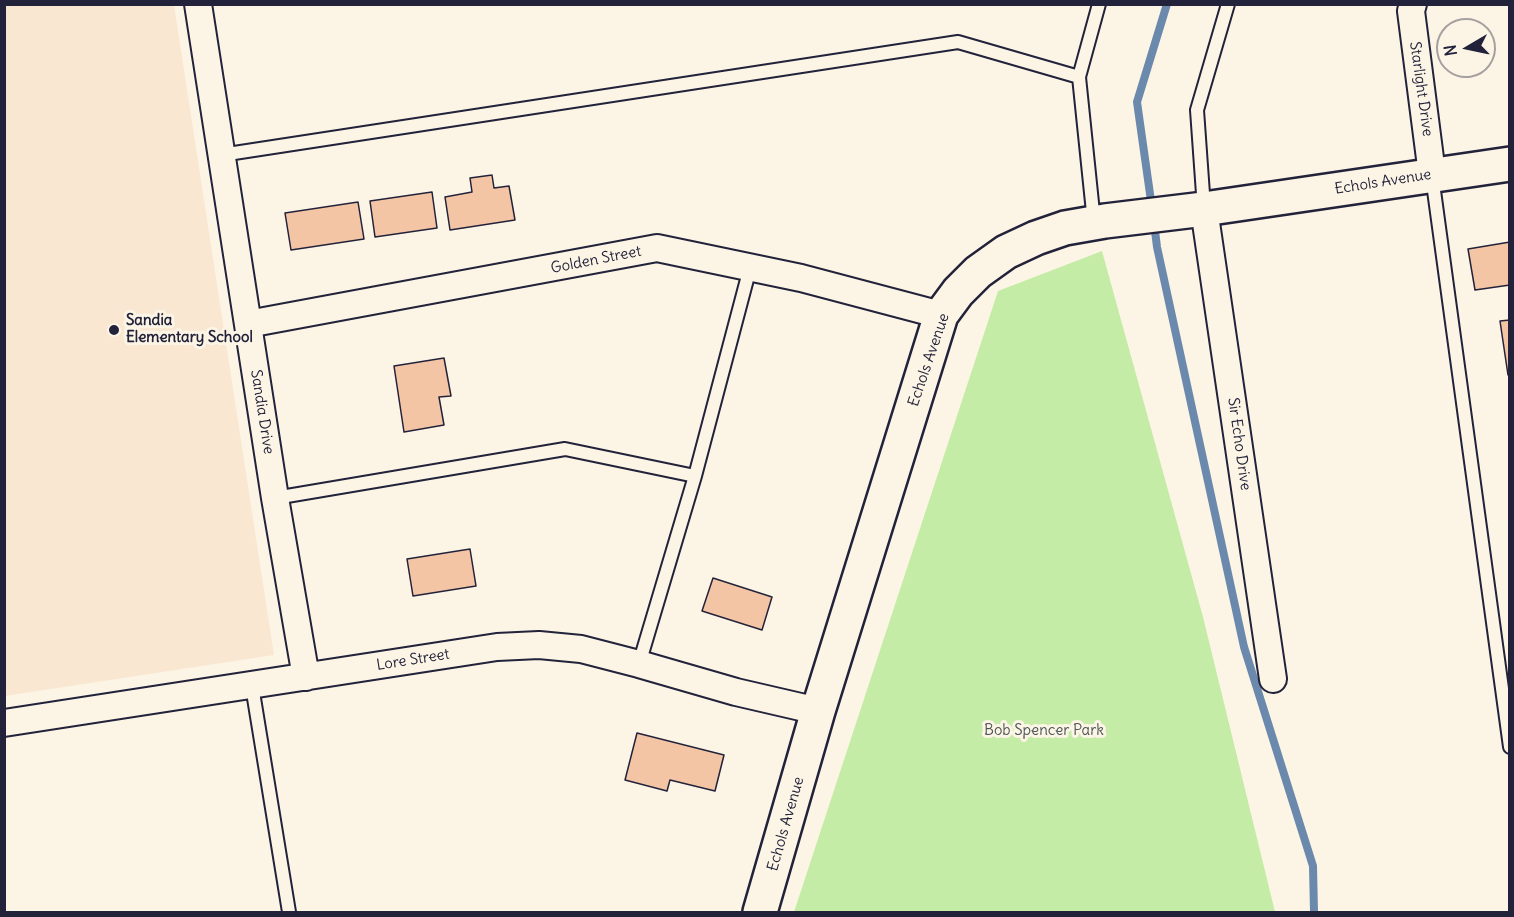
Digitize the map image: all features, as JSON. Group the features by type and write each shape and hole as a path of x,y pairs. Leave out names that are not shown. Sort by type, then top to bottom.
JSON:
{"street":[{"name":"Sandia Drive","path":"198,4 275,498 306,677"},
{"name":"Starlight Drive","path":"1413,4 1411,10 1432,174"},
{"name":"Echols Avenue","path":"760,912 818,711 941,315 958,292 978,272 1006,252 1065,228 1509,164"},
{"name":"Sir Echo Drive","path":"1204,209 1273,679"},
{"name":"Golden Street","path":"248,324 657,248 801,278 941,315"},
{"name":"Lore Street","path":"4,723 497,647 539,645 580,650 639,664 736,692 818,711"}],"lane":[{"path":"1099,4 1079,77 1100,222"},
{"path":"1204,209 1197,110 1228,4"},
{"path":"222,155 958,42 1079,77"},
{"path":"1432,174 1509,747"},
{"path":"639,664 695,476 750,268"},
{"path":"275,498 565,448 695,476"},
{"path":"252,686 289,912"}],"shaded area":[{"name":"Sandia Elementary School","path":"5,4 174,5 274,655 5,696"}],"green space":[{"name":"Bob Spencer Park","path":"1102,251 1203,617 1275,912 794,912 998,291"}],"building":[{"path":"492,175 494,188 509,186 515,220 450,230 445,197 472,192 470,178"},
{"path":"432,192 437,228 375,237 370,201"},
{"path":"358,202 364,239 291,250 285,213"},
{"path":"1510,242 1510,285 1475,290 1468,249"},
{"path":"1510,320 1510,375 1508,375 1500,321"},
{"path":"444,358 451,396 439,397 444,425 404,432 394,366"},
{"path":"470,549 476,586 413,596 407,559"},
{"path":"713,578 772,597 762,630 702,611"},
{"path":"637,733 724,755 715,791 670,780 667,791 625,780"}],"waterway":[{"path":"1152,208 1137,102 1167,4"},
{"path":"1154,223 1157,247 1244,647 1313,866 1314,912"}],"place":[{"name":"Sandia Elementary School","path":"114,330"}]}
